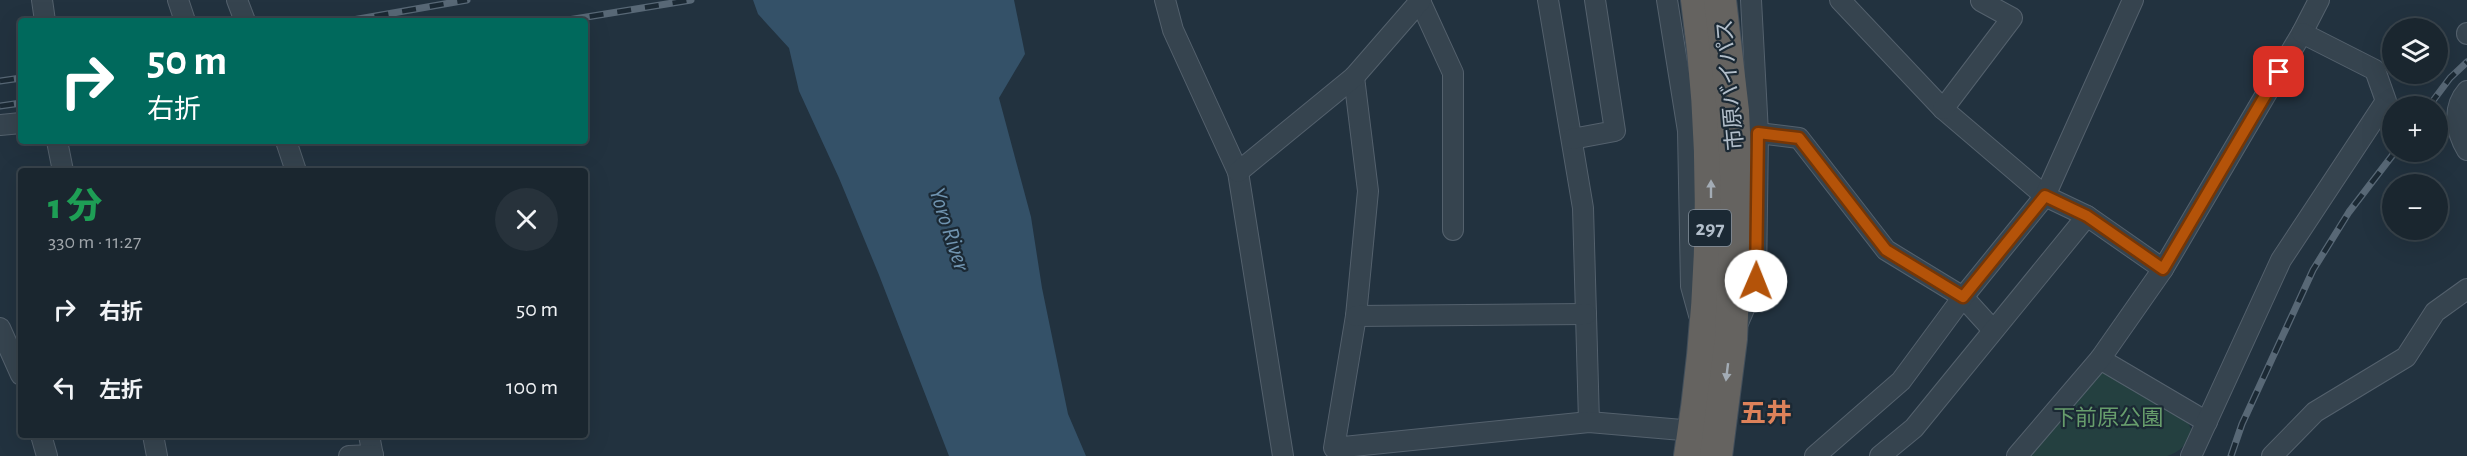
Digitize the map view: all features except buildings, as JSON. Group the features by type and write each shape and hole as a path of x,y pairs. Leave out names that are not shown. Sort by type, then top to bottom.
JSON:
{"highway":[{"name":"市原バイパス","path":"1697,0 1708,105 1712,187 1718,338 1716,456"},
{"name":"市原バイパス","path":"1692,443 1718,338 1737,195 1733,111 1720,0"}],"street":[{"path":"42,0 45,18"},
{"path":"178,0 184,18"},
{"path":"237,0 244,18"},
{"path":"1165,0 1173,30 1238,172 1283,456"},
{"path":"1548,0 1584,208 1589,422"},
{"path":"1572,139 1615,131 1595,0"},
{"path":"1667,0 1688,131 1690,286 1718,338 1756,281 1758,133 1750,0"},
{"path":"1840,0 1944,110 2045,196 2087,216 2163,269"},
{"path":"1815,456 1901,381 1963,297 2045,196 2133,0"},
{"path":"2017,456 2100,359 2163,269 2302,33 2319,0"},
{"path":"1238,172 1354,78 1421,1 1453,73 1453,230"},
{"path":"1944,110 2012,18 1982,1"},
{"path":"2191,456 2281,260 2386,101 2375,70 2302,33"},
{"path":"1354,78 1368,191 1356,316 1334,448 1589,422 1692,443"},
{"path":"2467,91 2460,98 2457,115 2461,139 2467,150"},
{"path":"0,125 18,123"},
{"path":"1758,133 1799,138 1886,250 1963,297 1993,330"},
{"path":"58,144 62,168"},
{"path":"287,144 295,168"},
{"path":"1880,456 1914,428 2087,216"},
{"path":"2272,456 2315,412 2406,357 2435,312 2467,288"},
{"path":"1356,316 1586,314"},
{"path":"0,328 12,368"},
{"path":"2100,359 2207,422"},
{"path":"42,438 47,456"},
{"path":"154,438 157,456"},
{"path":"349,456 373,455 370,438"}],"green space":[{"name":"下前原公園","path":"2107,372 2186,418 2191,429 2183,446 2177,452 2167,456 2028,456 2093,373"}],"water":[{"name":"Yoro River","path":"753,0 1014,0 1025,54 999,98 1031,217 1042,288 1068,414 1086,456 949,456 879,275 839,178 799,91 789,48 758,14"}],"railway":[{"path":"364,18 467,0"},
{"path":"580,18 691,0"},
{"path":"2436,96 2450,78 2467,62"},
{"path":"0,81 18,78"},
{"path":"0,106 18,103"},
{"path":"2231,456 2242,424 2313,270 2349,212 2387,162"}],"district":[{"name":"五井","path":"1766,413"}],"route":[{"path":"1756,281 1758,133 1799,138 1886,250 1963,297 2045,196 2087,216 2163,269 2279,72"}]}
